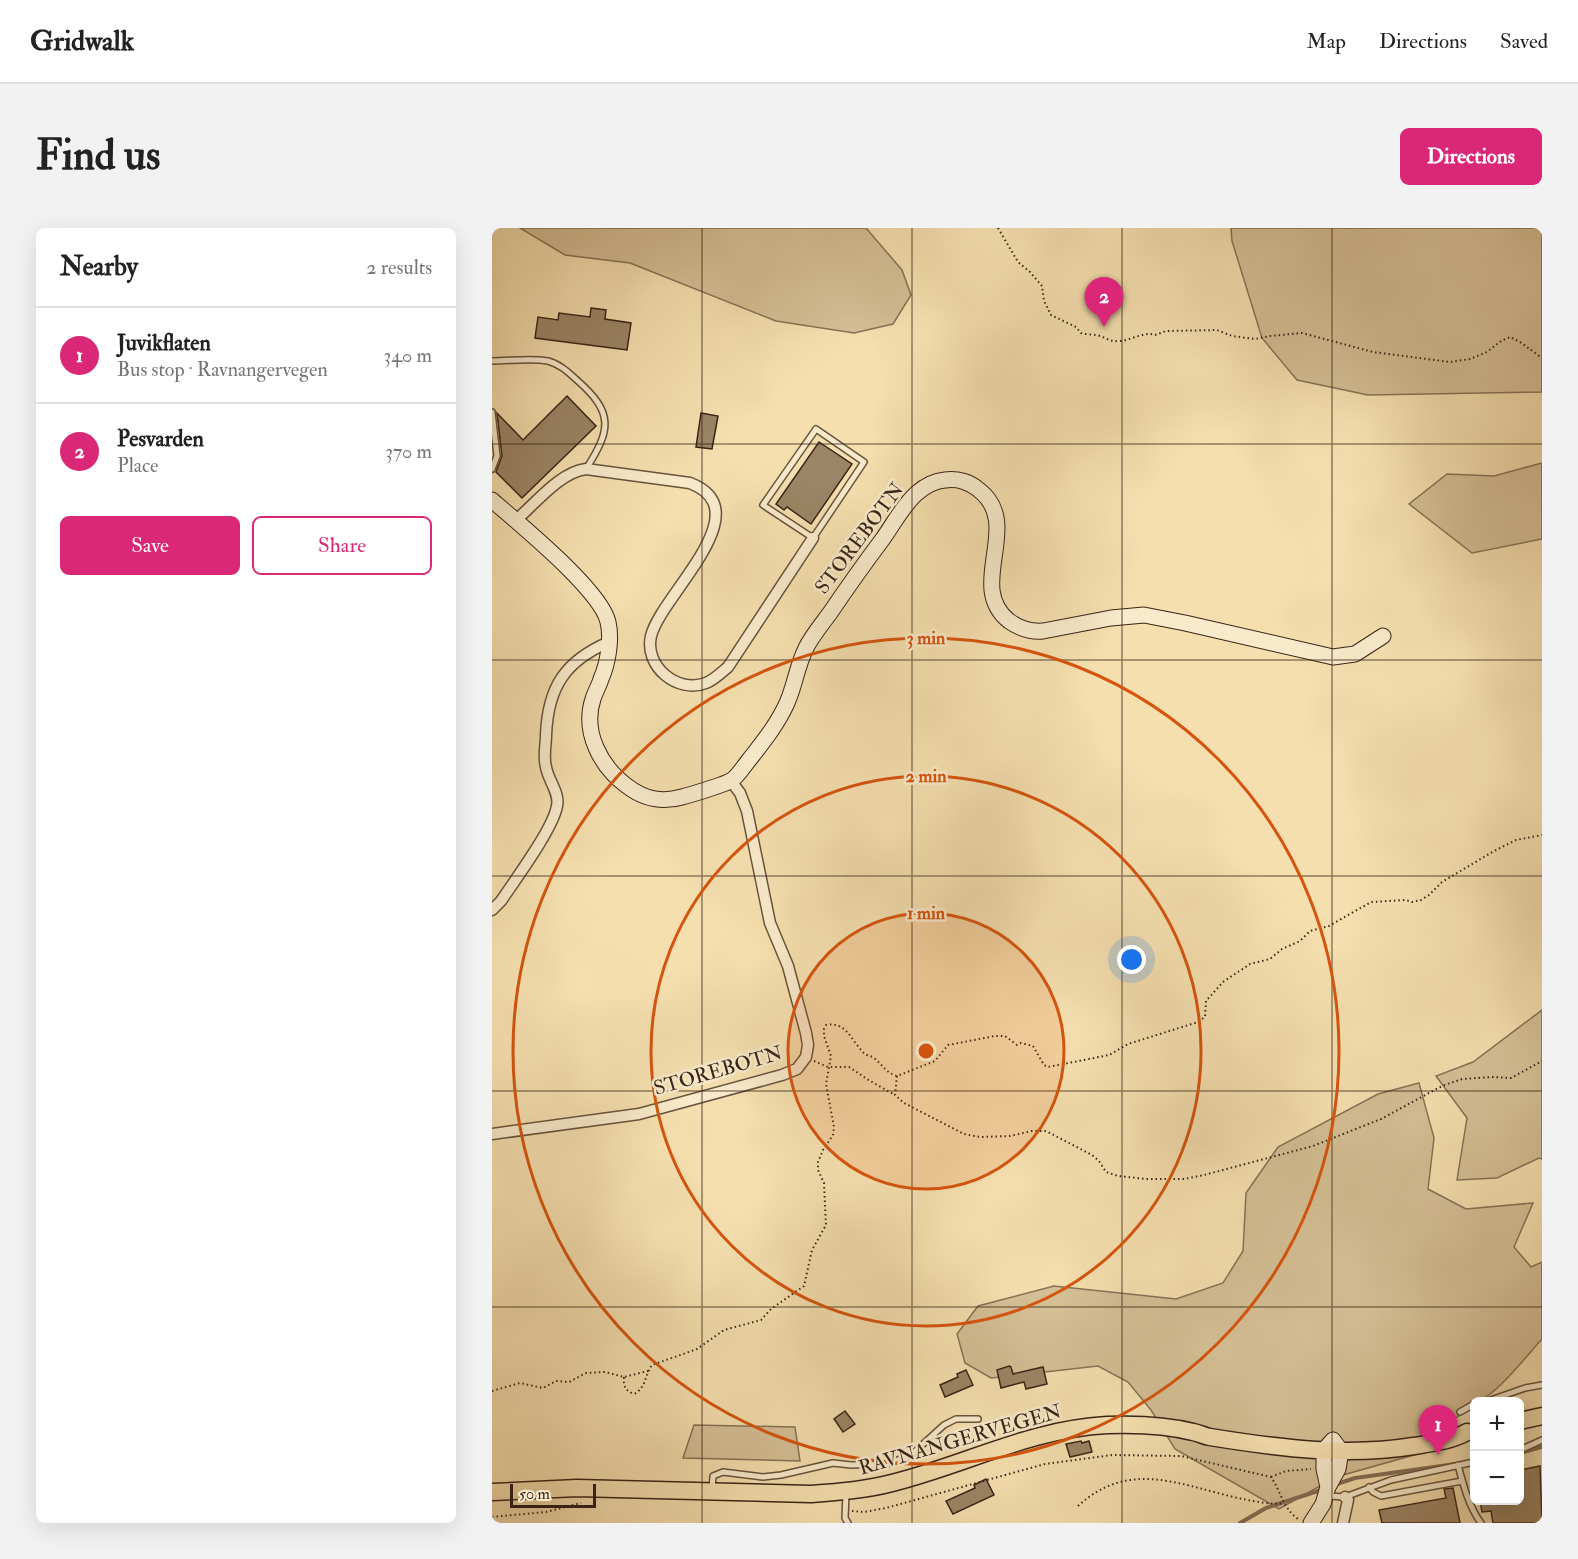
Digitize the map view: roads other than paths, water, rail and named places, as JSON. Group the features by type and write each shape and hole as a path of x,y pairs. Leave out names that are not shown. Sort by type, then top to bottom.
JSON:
{"main road":[{"path":"1524,1420 1542,1416"},
{"name":"RAVNANGERVEGEN","path":"492,1492 566,1488 811,1494 846,1492 893,1483 1013,1442 1064,1429 1107,1425 1192,1432 1208,1431 1277,1438 1333,1447 1364,1440 1470,1431"}],"street":[{"path":"515,521 566,475 572,471 586,469"},
{"name":"STOREBOTN","path":"586,469 690,483 705,490 714,502 717,515 713,531 651,635 651,650 657,666 664,675 676,682 690,685 703,684 716,678 728,667 813,538"},
{"name":"STOREBOTN","path":"492,1134 639,1114 782,1075 797,1069 806,1057 808,1045 797,999 788,966 770,922 747,811 732,781 772,730 788,701 796,669 807,645 914,495 926,485 942,480 961,481 981,490 992,506 998,526 990,584 992,595 1002,614 1019,627 1044,632 1111,618 1144,615 1334,657 1365,650 1383,636"},
{"path":"492,500 589,591 602,608 608,622 609,642 602,678 592,700 589,717 593,738 602,761 619,780 638,794 653,799 673,800 732,781"},
{"path":"492,910 501,901 547,830 555,813 557,796 545,763 547,722 555,688 574,662 590,650 609,642"},
{"path":"1311,1523 1320,1510 1327,1491 1324,1469 1333,1447"},
{"path":"1343,1523 1348,1500 1345,1497"}],"lane":[{"path":"492,361 549,361 560,366 592,394 602,408 606,424 596,451 586,469"},
{"path":"492,412 497,456 492,469"},
{"path":"816,429 864,462 813,538 763,505 816,429"},
{"path":"1499,1397 1542,1385"},
{"path":"1460,1412 1470,1406"},
{"name":"RAVNANGERVEGEN","path":"712,1491 713,1476 723,1472 781,1476 833,1463 887,1464 911,1455 944,1425 956,1419 978,1419"},
{"path":"1524,1448 1542,1440"},
{"path":"1327,1491 1345,1497 1391,1480 1470,1463"},
{"path":"1458,1465 1475,1514 1481,1523"},
{"path":"1369,1487 1381,1496 1462,1481"},
{"name":"RAVNANGERVEGEN","path":"846,1492 845,1518 848,1523"}],"waterway":[{"path":"1524,1452 1542,1447"},
{"path":"1334,1485 1355,1478 1456,1464"},
{"path":"1240,1523 1266,1508 1324,1489"}],"place":[{"name":"Pesvarden","path":"1104,327"},
{"name":"Juvikflaten","path":"1438,1455"}]}
